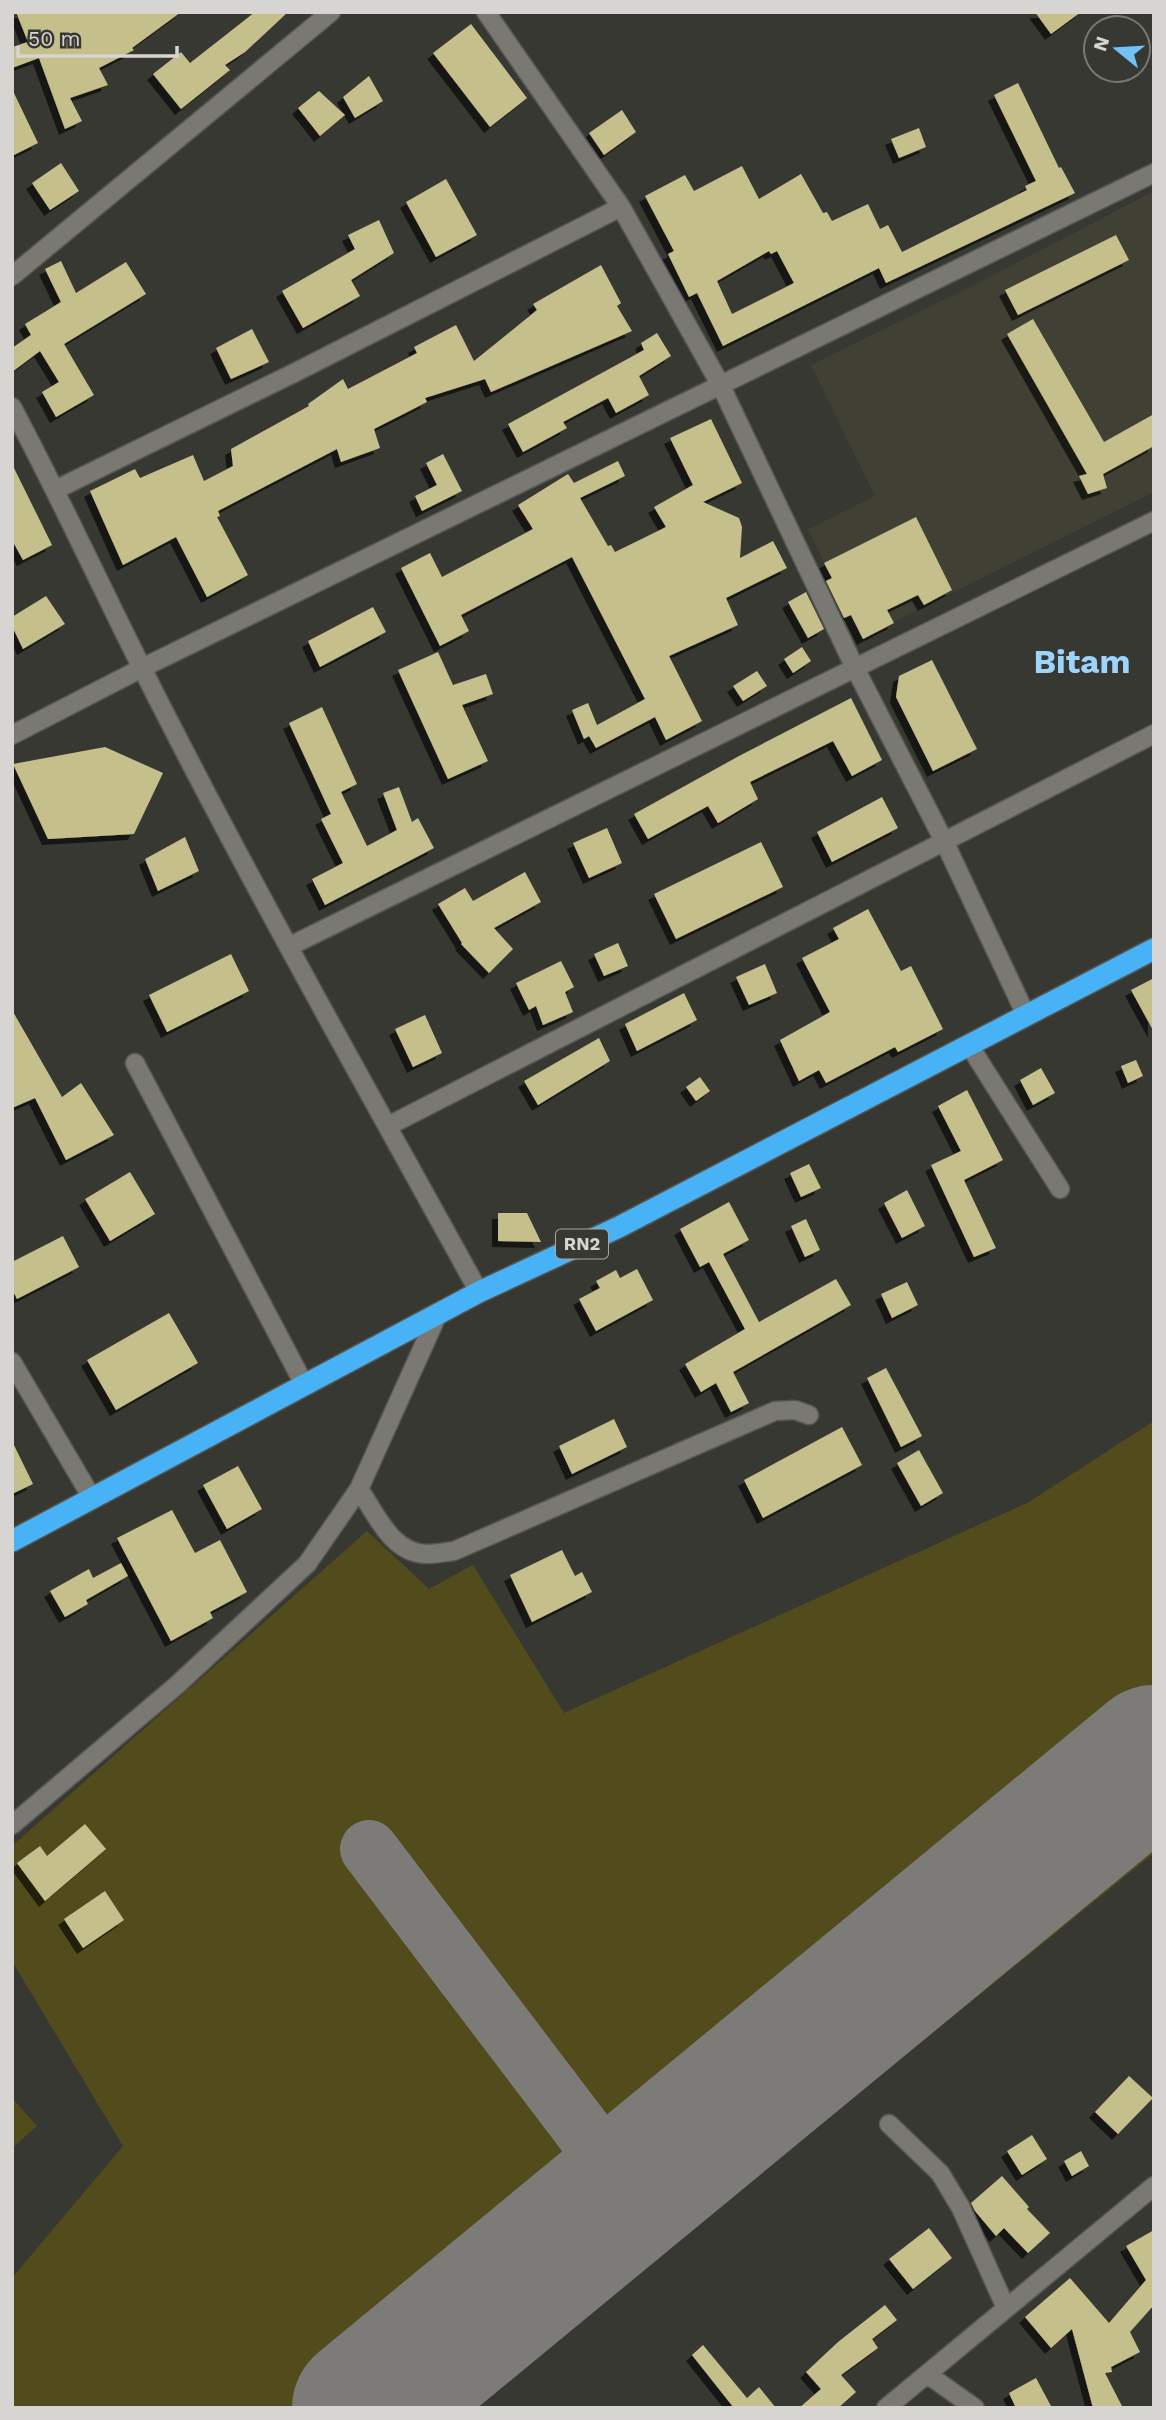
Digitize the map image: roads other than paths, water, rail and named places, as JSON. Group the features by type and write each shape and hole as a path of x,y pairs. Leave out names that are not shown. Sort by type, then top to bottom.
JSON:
{"highway":[{"name":"RN2","path":"12,1541 479,1292 619,1227 1154,949"}],"street":[{"path":"12,276 331,12"},
{"path":"486,12 621,207 720,384 855,668 945,843 1026,1015"},
{"path":"12,735 142,668 1154,173"},
{"path":"57,489 295,373 621,207"},
{"path":"12,407 57,489 142,668 479,1292"},
{"path":"290,946 1154,521"},
{"path":"388,1126 1154,734"},
{"path":"969,1045 1060,1189"},
{"path":"135,1063 305,1386"},
{"path":"12,1825 177,1685 307,1564 359,1489 437,1316"},
{"path":"12,1362 92,1498"},
{"path":"359,1489 390,1535 407,1550 426,1554 454,1551 775,1411 795,1410 809,1415"},
{"path":"890,2124 940,2173 961,2208 1006,2308"},
{"path":"886,2408 1154,2186"},
{"path":"927,2374 975,2408"}],"district":[{"name":"Bitam","path":"1082,661"}]}
